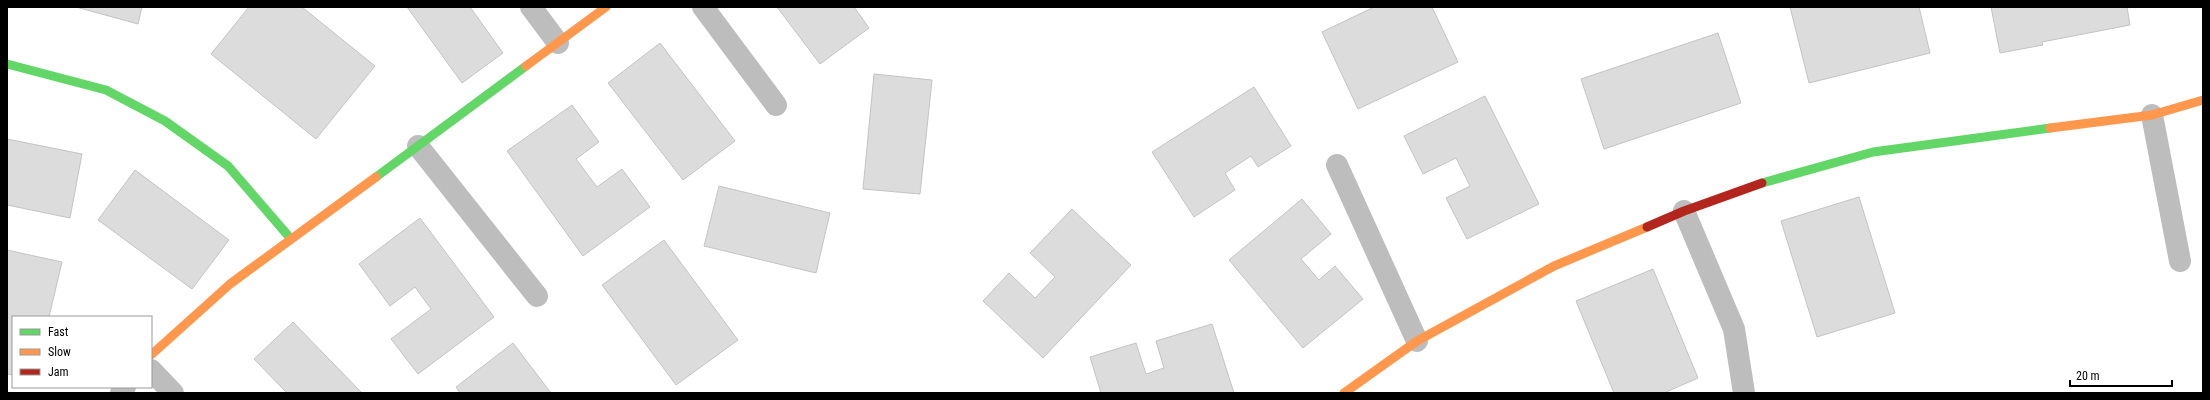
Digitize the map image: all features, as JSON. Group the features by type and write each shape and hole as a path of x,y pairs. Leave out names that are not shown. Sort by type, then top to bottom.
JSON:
{"street":[{"path":"531,7 558,43"},
{"path":"152,353 230,284 606,7"},
{"path":"703,7 776,105"},
{"path":"7,64 106,90 166,121 228,166 291,239"},
{"path":"1344,393 1417,341 1554,266 1684,211 1777,178 1873,152 2152,115 2203,100"},
{"path":"2152,115 2180,261"},
{"path":"418,146 537,296"},
{"path":"1338,165 1417,341"},
{"path":"1684,211 1734,329 1744,393"},
{"path":"152,371 173,393"}],"building":[{"path":"76,7 142,7 138,24"},
{"path":"249,7 302,7 375,66 316,139 211,54"},
{"path":"407,7 470,7 503,53 462,83"},
{"path":"777,7 854,7 869,28 820,64"},
{"path":"1374,7 1432,7 1458,62 1358,109 1322,32"},
{"path":"1790,7 1919,7 1930,53 1809,83"},
{"path":"1991,7 2127,7 2130,25 2042,42 2043,45 2000,53"},
{"path":"1718,33 1741,103 1604,149 1581,79"},
{"path":"660,43 735,141 683,180 608,83"},
{"path":"874,74 932,80 920,194 863,189"},
{"path":"1254,87 1291,146 1258,167 1251,156 1225,173 1235,190 1194,217 1152,152"},
{"path":"1485,96 1539,204 1467,239 1446,198 1470,186 1456,158 1423,174 1404,136"},
{"path":"572,105 599,142 576,159 597,187 622,169 650,207 583,256 507,151"},
{"path":"7,139 82,154 70,218 7,205"},
{"path":"135,170 229,240 192,289 98,220"},
{"path":"719,186 830,213 816,273 704,246"},
{"path":"1859,197 1895,313 1817,337 1781,221"},
{"path":"1302,199 1331,234 1301,259 1319,280 1335,266 1363,299 1303,348 1229,260"},
{"path":"1072,209 1131,265 1043,358 983,301 1009,273 1035,298 1055,277 1030,253"},
{"path":"420,218 494,317 418,374 391,339 431,309 415,287 390,306 359,264"},
{"path":"664,240 738,340 676,385 602,285"},
{"path":"7,250 62,262 49,316 12,316 12,375 7,374"},
{"path":"1653,269 1698,378 1664,393 1614,393 1576,301"},
{"path":"293,322 362,393 287,393 254,359"},
{"path":"1212,324 1234,393 1101,393 1090,357 1136,343 1146,374 1164,368 1156,341"},
{"path":"513,343 551,393 460,393 456,387"}],"traffic: fast":[{"path":"7,64 106,90 165,121 228,166 291,239"},
{"path":"376,177 526,66"},
{"path":"1762,183 1873,152 2050,128"}],"traffic: slow":[{"path":"526,66 606,7"},
{"path":"2050,128 2152,115 2203,100"},
{"path":"152,354 230,284 376,177"},
{"path":"1344,393 1417,341 1554,266 1647,227"}],"traffic: jam":[{"path":"1647,227 1684,211 1762,183"}]}
